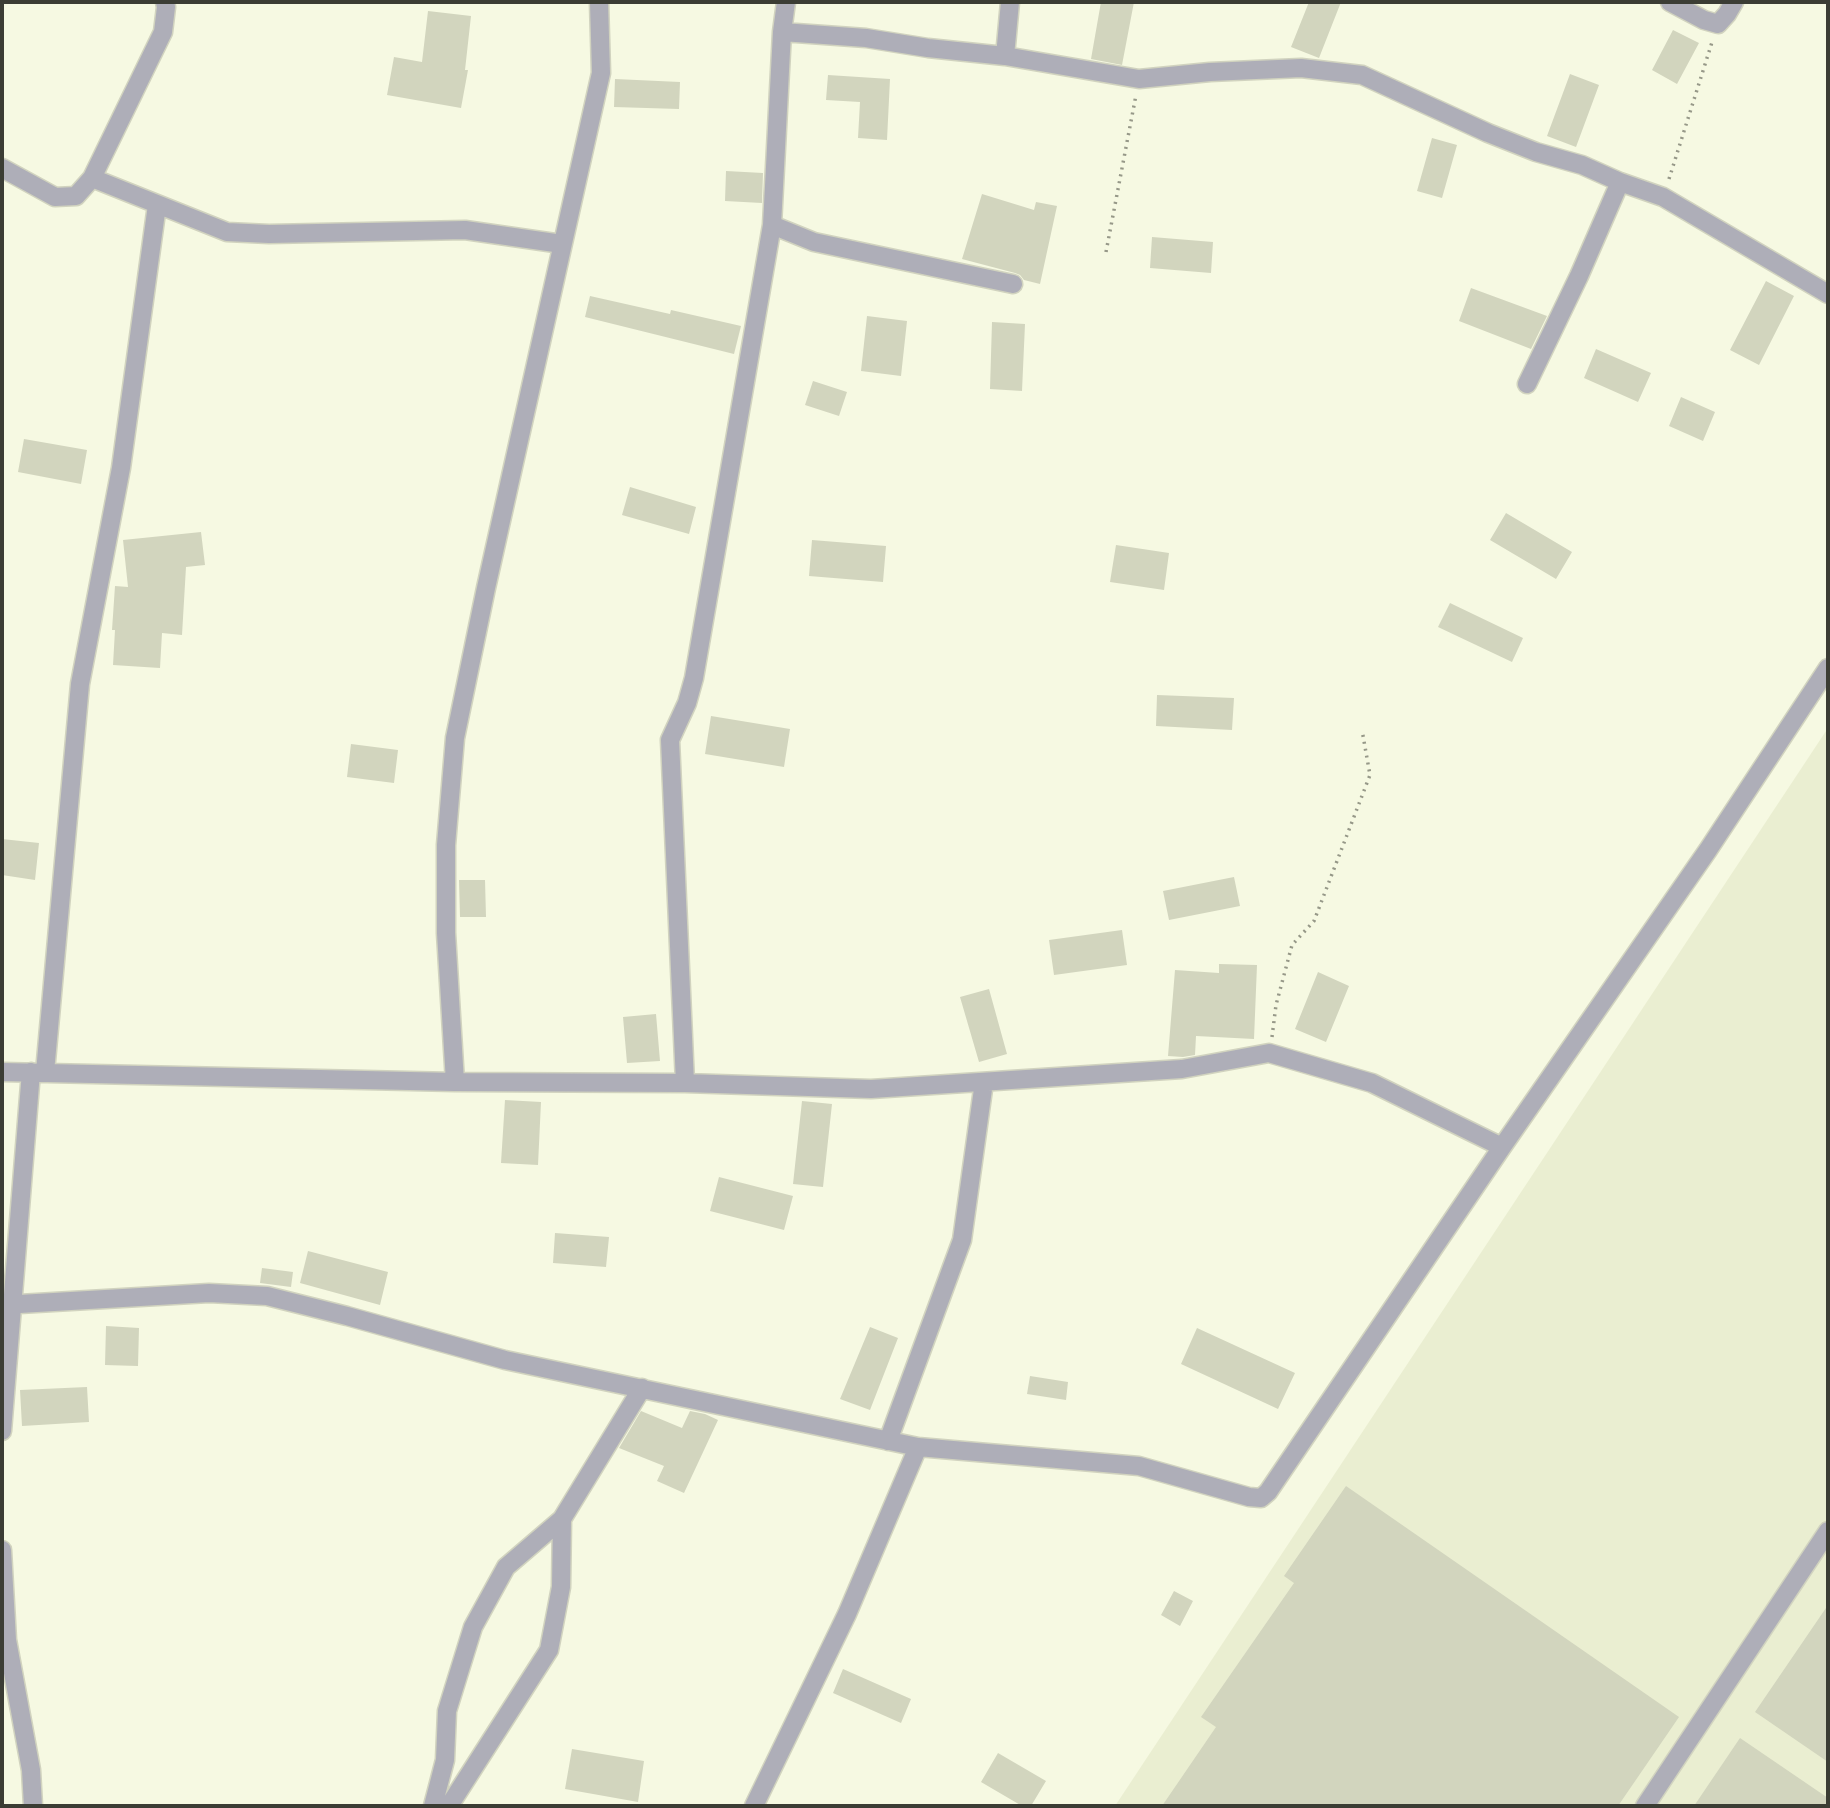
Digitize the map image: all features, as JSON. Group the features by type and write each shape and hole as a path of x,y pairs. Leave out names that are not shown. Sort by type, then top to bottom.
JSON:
{"street":[{"path":"2,168 55,197 76,196 93,178 163,32 165,2"},
{"path":"455,1082 446,933 446,845 455,738 601,73 599,2"},
{"path":"685,1083 670,740 687,703 694,678 772,225 782,32 786,2"},
{"path":"1005,56 1010,2"},
{"path":"1670,2 1717,24 1734,2"},
{"path":"782,32 866,38 1005,56 1139,79 1210,72 1301,68 1362,75 1488,133 1536,152 1582,165 1662,197 1828,294"},
{"path":"93,178 227,232 269,234 465,230 562,244"},
{"path":"1527,384 1620,182"},
{"path":"2,1431 6,1304 38,1072 80,684 121,468 158,205"},
{"path":"772,225 814,242 1013,284"},
{"path":"6,1304 209,1293 267,1296 505,1360 888,1441 918,1447 1139,1466 1261,1498 1268,1492 1708,850 1828,668"},
{"path":"2,1072 455,1082 685,1083 871,1089 1182,1069 1269,1053 1371,1083 1502,1147"},
{"path":"888,1441 962,1240 984,1082"},
{"path":"433,1806 445,1760 447,1711 473,1627 506,1567 562,1519 642,1388"},
{"path":"754,1806 847,1615 918,1447"},
{"path":"449,1806 549,1650 561,1587 562,1519"},
{"path":"1645,1806 1828,1531"},
{"path":"2,1550 7,1640 31,1770 33,1806"}],"path":[{"path":"1662,197 1705,69 1717,24"},
{"path":"1105,251 1139,79"},
{"path":"1269,1053 1276,1005 1292,944 1314,921 1370,775 1362,730"}],"shaded area":[{"path":"1828,728 1828,1806 1115,1806"}],"building":[{"path":"1101,2 1134,2 1122,65 1091,59"},
{"path":"1309,2 1341,2 1319,58 1291,47"},
{"path":"428,11 471,16 465,70 468,70 461,108 387,95 394,57 422,62"},
{"path":"1673,30 1699,43 1677,84 1652,70"},
{"path":"1570,74 1599,85 1576,147 1547,136"},
{"path":"828,75 890,79 887,140 858,138 860,102 826,100"},
{"path":"615,79 680,82 679,109 614,107"},
{"path":"1432,138 1457,145 1442,198 1417,191"},
{"path":"726,171 763,173 762,203 725,201"},
{"path":"982,194 1034,210 1036,202 1057,206 1040,284 1024,280 1015,273 962,259"},
{"path":"1152,237 1213,242 1211,273 1150,268"},
{"path":"1766,281 1794,296 1759,365 1730,350"},
{"path":"1471,288 1547,316 1531,349 1459,321"},
{"path":"590,296 741,326 734,354 585,317"},
{"path":"867,316 907,321 901,376 861,371"},
{"path":"992,322 1025,324 1022,391 990,389"},
{"path":"1596,349 1651,373 1638,402 1584,378"},
{"path":"813,381 847,392 839,416 805,405"},
{"path":"1681,397 1715,412 1703,441 1669,426"},
{"path":"24,439 87,450 81,484 18,472"},
{"path":"630,487 696,507 689,534 622,515"},
{"path":"1506,513 1572,552 1556,579 1490,540"},
{"path":"201,532 205,565 186,567 182,635 162,633 160,668 113,665 115,586 128,587 123,540"},
{"path":"812,540 886,546 883,582 809,576"},
{"path":"1116,545 1169,553 1164,590 1110,582"},
{"path":"1450,603 1523,638 1512,662 1438,627"},
{"path":"1157,695 1234,698 1232,730 1156,726"},
{"path":"711,716 790,729 784,767 705,754"},
{"path":"351,744 398,750 394,783 347,777"},
{"path":"2,839 39,843 35,880 2,875"},
{"path":"1234,877 1240,906 1169,920 1163,891"},
{"path":"459,880 485,880 486,917 460,917"},
{"path":"1122,930 1127,965 1054,975 1049,940"},
{"path":"1219,964 1257,965 1254,1039 1196,1036 1195,1055 1168,1056 1175,970 1219,973"},
{"path":"1318,972 1349,986 1326,1042 1295,1029"},
{"path":"989,989 1007,1054 979,1062 960,997"},
{"path":"656,1014 660,1061 627,1063 623,1017"},
{"path":"505,1100 541,1102 538,1165 501,1163"},
{"path":"802,1101 832,1104 823,1187 793,1184"},
{"path":"719,1177 793,1196 784,1230 710,1211"},
{"path":"555,1233 609,1237 606,1267 553,1263"},
{"path":"308,1251 388,1272 380,1305 300,1283"},
{"path":"262,1268 293,1272 291,1287 260,1283"},
{"path":"106,1326 139,1328 138,1366 105,1365"},
{"path":"870,1327 898,1338 870,1410 840,1399"},
{"path":"1197,1328 1295,1373 1278,1409 1181,1364"},
{"path":"1030,1376 1068,1382 1066,1400 1027,1394"},
{"path":"87,1387 89,1422 22,1426 20,1390"},
{"path":"641,1411 682,1428 690,1411 718,1420 684,1493 657,1481 664,1466 619,1448"},
{"path":"1346,1486 1679,1717 1618,1806 1162,1806 1216,1727 1201,1717 1294,1583 1284,1576"},
{"path":"1174,1591 1193,1601 1180,1626 1161,1615"},
{"path":"1828,1605 1828,1762 1755,1712"},
{"path":"843,1669 911,1699 901,1723 833,1693"},
{"path":"1740,1738 1828,1798 1828,1806 1694,1806"},
{"path":"572,1749 644,1761 638,1802 565,1789"},
{"path":"998,1753 1046,1781 1031,1806 1022,1806 981,1782"}]}
